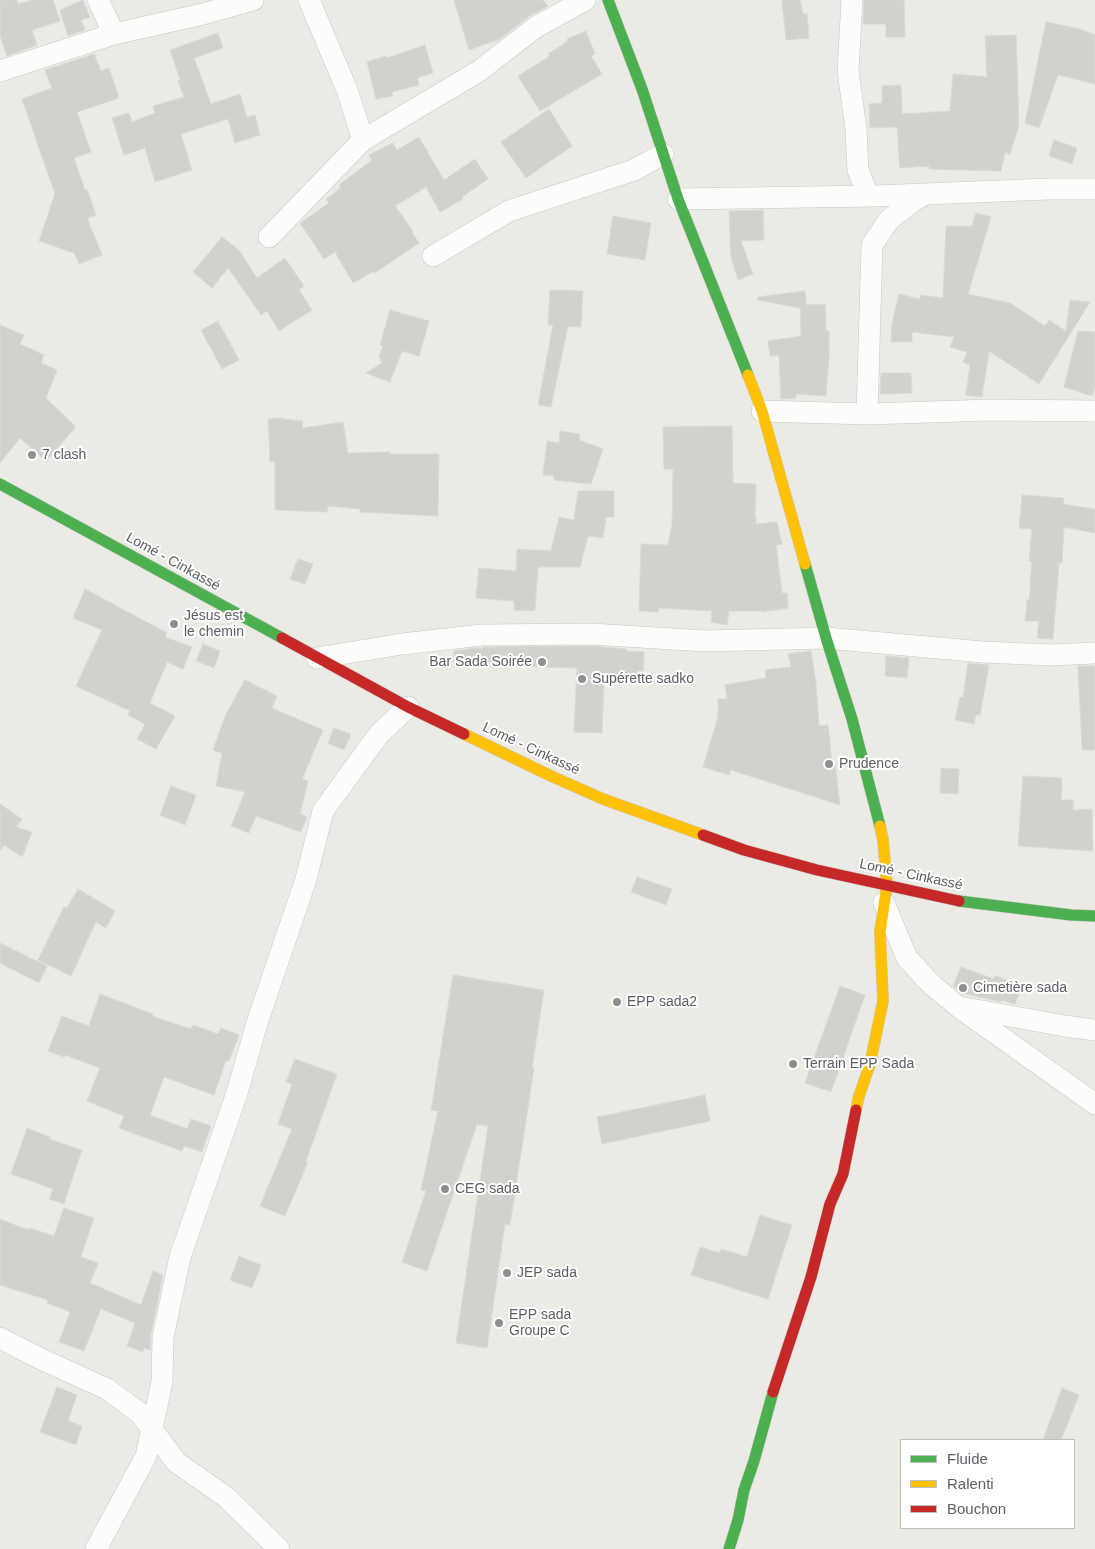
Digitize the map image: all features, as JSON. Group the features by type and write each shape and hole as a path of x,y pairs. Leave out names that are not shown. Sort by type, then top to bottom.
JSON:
{"main road":[{"path":"608,0 642,89 678,199 762,411 826,638 852,719 883,840 886,894 880,932 883,1001 870,1064 858,1096 843,1174 830,1204 811,1276 744,1490 738,1520 729,1549"},
{"name":"Lomé - Cinkassé","path":"0,484 408,707 603,799 744,850 817,870 886,894 953,900 1071,915 1095,916"}],"street":[{"path":"98,0 114,34"},
{"path":"0,71 114,34 203,14 253,0"},
{"path":"308,0 347,90 363,140"},
{"path":"269,237 363,140 479,71 536,27 585,0"},
{"path":"852,0 848,71 856,129 858,170 868,196"},
{"path":"433,256 510,211 634,170 663,154"},
{"path":"678,199 868,196 1095,189"},
{"path":"867,414 872,245 889,220 913,201 927,194"},
{"path":"762,411 867,414 991,410 1095,411"},
{"path":"317,658 402,644 482,635 590,634 706,641 826,638 984,652 1095,653"},
{"path":"96,1549 146,1456 162,1382 163,1337 180,1257 234,1102 257,1023 306,879 323,811 379,734 408,707"},
{"path":"886,894 907,958 932,985 960,1008 1095,1104"},
{"path":"960,1008 1095,1030"},
{"path":"0,1338 108,1389 141,1414 176,1462 226,1497 279,1549"}],"building":[{"path":"0,0 17,0 18,4 33,0 53,0 60,21 32,30 37,45 7,56 0,36"},
{"path":"83,0 90,17 81,20 85,30 68,36 60,10"},
{"path":"454,0 543,0 548,6 528,17 500,39 469,50"},
{"path":"782,0 800,0 803,14 807,14 809,38 786,40"},
{"path":"864,0 904,0 905,37 886,37 886,24 863,24"},
{"path":"1046,22 1080,29 1095,35 1095,84 1058,75 1039,128 1025,123"},
{"path":"586,31 595,54 591,56 602,74 540,111 518,76 550,56 548,54 568,41 567,39"},
{"path":"218,33 223,48 194,58 211,104 240,94 247,117 255,115 260,135 235,143 228,119 181,134 192,170 155,182 145,148 124,155 112,118 129,113 132,122 155,113 153,106 184,97 170,50"},
{"path":"1016,35 1019,125 1010,154 1005,152 1001,171 929,169 929,166 900,168 897,127 870,128 869,104 882,103 882,86 901,85 902,114 950,111 953,74 987,77 985,36"},
{"path":"425,45 433,73 417,78 419,85 392,92 393,96 376,99 367,62 386,56 387,58"},
{"path":"94,54 101,71 109,68 119,98 77,112 91,152 74,158 96,215 87,218 102,255 79,264 74,253 39,241 55,194 22,99 52,88 45,70"},
{"path":"549,109 572,146 526,178 501,142"},
{"path":"419,137 444,180 475,159 488,179 462,197 463,199 440,212 426,187 395,206 419,243 375,273 374,271 353,283 335,252 324,259 300,223 329,203 326,199 341,188 339,185 372,160 369,155 393,143 397,150"},
{"path":"1054,140 1077,148 1072,164 1049,156"},
{"path":"763,210 764,240 741,241 753,274 738,280 731,257 729,211"},
{"path":"976,213 991,217 968,294 1010,303 1045,326 1049,320 1066,331 1070,300 1090,302 1039,384 989,351 982,397 966,395 970,365 963,362 967,352 950,347 954,337 912,332 912,342 891,342 892,324 899,294 920,299 920,295 943,298 946,226 972,226"},
{"path":"613,216 651,223 645,260 607,254"},
{"path":"222,237 239,250 257,278 285,258 304,286 299,290 312,310 279,331 267,311 261,315 228,268 212,288 193,272"},
{"path":"550,290 583,291 581,327 568,326 551,407 538,405 553,325 548,325"},
{"path":"805,291 806,305 825,304 826,331 829,331 826,396 796,394 796,398 781,399 779,355 770,356 768,341 801,336 800,308 758,300 758,297"},
{"path":"390,310 429,321 419,356 402,351 390,382 366,373 382,363 379,357 383,346 380,345"},
{"path":"218,321 239,360 222,369 201,330"},
{"path":"0,325 24,335 20,344 44,355 41,363 57,370 46,398 76,427 46,461 20,438 0,463"},
{"path":"1078,331 1095,332 1095,386 1092,396 1064,387"},
{"path":"881,373 911,373 912,393 880,394"},
{"path":"283,418 303,421 302,428 343,422 348,453 439,454 438,516 360,512 360,509 328,506 327,512 275,510 275,462 270,462 268,419"},
{"path":"732,426 733,483 756,484 756,524 777,522 782,544 776,545 782,593 787,593 788,608 762,612 729,611 727,625 711,622 712,611 659,608 658,612 639,611 641,544 668,545 672,525 673,469 664,469 663,427"},
{"path":"560,431 580,434 579,440 603,449 591,484 554,480 554,476 543,475 547,441 559,443"},
{"path":"578,491 614,491 614,517 606,517 603,538 588,536 580,567 538,567 535,611 514,610 514,601 476,598 479,568 516,571 517,549 551,551 559,517 574,520"},
{"path":"1022,495 1064,498 1063,504 1095,509 1095,533 1064,527 1062,563 1059,563 1053,639 1037,638 1039,621 1025,621 1027,600 1029,600 1032,561 1029,561 1032,529 1019,528"},
{"path":"298,559 313,564 305,584 290,579"},
{"path":"85,589 167,633 165,637 192,647 183,669 167,662 150,703 175,716 156,749 137,739 145,724 128,715 130,711 76,686 102,630 73,618"},
{"path":"203,644 220,651 214,668 196,661"},
{"path":"591,646 644,652 643,682 604,681 602,733 574,732 577,668 453,663 454,651 483,649 483,647"},
{"path":"811,651 816,683 819,726 828,725 832,763 835,763 840,805 731,770 729,775 703,767 718,717 718,699 727,699 725,685 766,678 765,670 791,667 788,654"},
{"path":"886,656 909,658 907,678 885,676"},
{"path":"968,663 989,665 980,715 976,715 974,724 955,720 960,697 963,698"},
{"path":"1078,666 1095,666 1095,750 1082,750"},
{"path":"245,680 277,696 272,708 323,730 302,779 308,781 300,814 307,817 301,832 256,816 249,833 231,826 245,792 216,786 222,753 213,750 226,714"},
{"path":"334,728 351,734 344,750 328,743"},
{"path":"941,768 959,769 958,794 940,793"},
{"path":"1023,776 1062,778 1061,800 1073,800 1073,810 1092,809 1093,851 1018,846"},
{"path":"171,786 196,795 185,825 160,815"},
{"path":"0,804 22,819 16,827 32,832 22,857 4,845 0,851"},
{"path":"637,877 672,889 666,905 631,892"},
{"path":"78,889 115,911 106,928 96,922 71,976 38,960 64,907 67,908"},
{"path":"0,943 47,966 39,983 0,963"},
{"path":"961,967 994,979 995,976 1022,985 1015,1004 962,993 953,986"},
{"path":"453,975 544,990 510,1225 505,1224 487,1348 456,1343 488,1126 477,1124 427,1271 402,1262 426,1191 421,1190 438,1111 431,1110"},
{"path":"840,986 865,995 831,1092 805,1083"},
{"path":"100,994 153,1014 152,1016 191,1029 193,1025 218,1034 221,1028 239,1035 229,1061 226,1060 214,1095 164,1077 150,1115 187,1129 191,1119 211,1126 202,1152 184,1146 182,1151 119,1128 124,1116 87,1101 100,1068 48,1051 62,1016 89,1026"},
{"path":"295,1059 337,1074 306,1161 308,1162 285,1216 260,1206 292,1129 278,1124 292,1084 286,1082"},
{"path":"705,1095 710,1121 602,1144 597,1117"},
{"path":"27,1128 50,1137 49,1139 82,1150 64,1204 49,1199 53,1189 11,1174"},
{"path":"64,1208 94,1218 81,1257 98,1263 90,1283 141,1305 153,1271 163,1275 151,1334 150,1350 144,1348 143,1352 127,1346 135,1323 101,1309 84,1351 59,1342 70,1312 47,1303 48,1300 0,1285 0,1219 28,1230 29,1228 54,1236"},
{"path":"760,1215 792,1225 768,1299 691,1275 700,1247 720,1253 721,1249 747,1257"},
{"path":"239,1256 261,1265 252,1288 230,1280"},
{"path":"57,1387 77,1395 68,1421 82,1426 76,1445 40,1432"},
{"path":"1062,1388 1079,1395 1061,1439 1043,1439"}],"traffic: fast":[{"path":"608,0 642,89 678,199 748,375"},
{"path":"0,484 282,638"},
{"path":"805,564 852,719 880,826"},
{"path":"959,901 1071,915 1095,916"},
{"path":"729,1549 773,1392"}],"traffic: slow":[{"path":"748,375 762,411 805,564"},
{"path":"464,734 603,799 703,835"},
{"path":"856,1110 870,1064 883,1001 880,932 887,885 880,826"}],"traffic: jam":[{"path":"282,638 408,707 464,734"},
{"path":"703,835 744,850 817,870 959,901"},
{"path":"773,1392 811,1277 830,1204 843,1174 856,1110"}],"place":[{"name":"7 clash","path":"32,455"},
{"name":"Jésus est le chemin","path":"174,624"},
{"name":"Bar Sada Soirée","path":"542,662"},
{"name":"Supérette sadko","path":"582,679"},
{"name":"Prudence","path":"829,764"},
{"name":"Cimetière sada","path":"963,988"},
{"name":"EPP sada2","path":"617,1002"},
{"name":"Terrain EPP Sada","path":"793,1064"},
{"name":"CEG sada","path":"445,1189"},
{"name":"JEP sada","path":"507,1273"},
{"name":"EPP sada Groupe C","path":"499,1323"}]}
